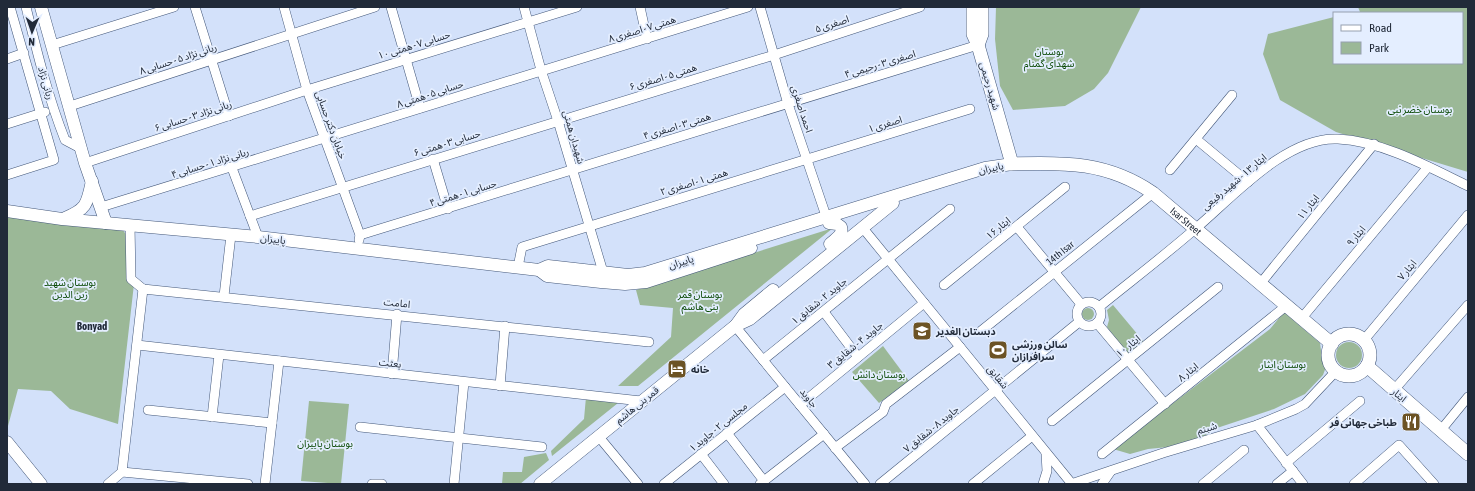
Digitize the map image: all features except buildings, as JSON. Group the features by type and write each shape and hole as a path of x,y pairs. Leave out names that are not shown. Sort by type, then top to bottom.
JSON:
{"main road":[{"path":"973,7 973,34 978,45"},
{"name":"شهید رحیمی","path":"982,7 982,34 978,45 1012,164"},
{"name":"Isar Street","path":"1012,164 1065,163 1118,173 1136,181 1153,193 1332,344"},
{"path":"1347,334 1358,336 1364,340 1370,349 1367,366 1356,374 1350,376 1336,371 1330,361 1329,355 1332,344 1336,339 1347,334"},
{"name":"ایثار","path":"1367,366 1468,454"}],"street":[{"path":"7,175 54,160 10,7"},
{"name":"ربانی نژاد","path":"26,7 54,109 65,140 82,149"},
{"name":"ربانی نژاد","path":"42,7 85,163 106,223"},
{"path":"52,45 174,7"},
{"path":"196,7 229,116"},
{"name":"خیابان دکتر حسابی","path":"284,7 307,90 360,235 358,249"},
{"name":"ربانی نژاد ۵ - حسابی ۸","path":"70,106 375,7"},
{"path":"391,7 420,108"},
{"name":"شهیدان همتی","path":"524,7 602,277"},
{"name":"حسابی ۷ - همتی ۱۰","path":"307,90 577,7"},
{"path":"640,7 648,38"},
{"name":"همتی ۷ - اصغری ۸","path":"541,70 748,7"},
{"name":"احمد اصغری","path":"760,7 788,104 827,220"},
{"name":"اصغری ۵","path":"774,55 920,7"},
{"name":"اصغری ۳ - رحیمی ۴","path":"788,104 978,45"},
{"path":"7,59 24,53"},
{"name":"همتی ۵ - اصغری ۶","path":"558,121 774,55"},
{"name":"حسابی ۵ - همتی ۸","path":"325,139 541,70"},
{"name":"ربانی نژاد ۳ - حسابی ۶","path":"85,163 307,90"},
{"path":"1170,170 1232,95"},
{"name":"همتی ۳ - اصغری ۴","path":"572,171 788,104"},
{"path":"7,124 54,109"},
{"name":"اصغری ۱","path":"807,160 970,109"},
{"name":"حسابی ۳ - همتی ۶","path":"250,216 558,121"},
{"name":"ربانی نژاد ۱ - حسابی ۴","path":"101,207 325,139"},
{"path":"1196,139 1248,182"},
{"name":"ایثار ۱۳ - شهید رفیعی","path":"1098,307 1196,229 1266,167 1304,146 1322,140 1338,139 1374,144 1468,186"},
{"name":"ایثار ۱۱","path":"1260,284 1374,144"},
{"path":"433,159 448,209"},
{"name":"همتی ۱ - اصغری ۲","path":"518,267 522,247 807,160"},
{"name":"پاییزان","path":"827,220 893,203 988,174 1012,164"},
{"name":"پاییزان","path":"7,211 62,219 258,237 539,270 548,266 602,277 625,284 646,282 985,168 1012,164"},
{"name":"ایثار ۹","path":"1301,319 1428,167"},
{"path":"232,168 258,237"},
{"name":"حسابی ۱ - همتی ۴","path":"360,235 572,171"},
{"path":"62,219 80,212 88,199 92,180"},
{"name":"ایثار ۱۶","path":"944,285 1065,187"},
{"name":"14th Isar","path":"981,331 1153,193"},
{"name":"قمر بنی هاشم","path":"540,484 735,326 750,319 893,203"},
{"name":"جاوید ۲ - شقایق ۱","path":"763,360 889,260 950,209"},
{"name":"ایثار ۷","path":"1364,340 1468,215"},
{"name":"قمر بنی هاشم","path":"735,326 744,314 840,235 842,230 841,227 827,220"},
{"path":"108,484 122,472 143,289 131,279 130,225"},
{"name":"شقایق","path":"862,227 1072,484"},
{"path":"1017,227 1081,304"},
{"path":"224,296 231,235"},
{"name":"ایثار ۱۰","path":"1052,422 1218,287"},
{"name":"امامت","path":"143,289 397,314 649,342"},
{"path":"1081,304 1092,302 1098,307 1101,313 1097,323"},
{"name":"جاوید ۴ - شقایق ۳","path":"800,405 924,303"},
{"path":"1081,304 1076,313 1079,322 1086,326 1097,323"},
{"path":"1394,390 1468,305"},
{"name":"ایثار ۸","path":"1102,454 1286,306"},
{"path":"824,312 858,357"},
{"path":"392,374 397,314"},
{"name":"جاوید ۸ - شقایق ۷","path":"880,484 1079,322"},
{"path":"1097,323 1165,404"},
{"path":"500,386 505,326"},
{"name":"جاوید","path":"735,326 836,448 859,482"},
{"name":"بعثت","path":"137,345 641,402"},
{"path":"836,448 883,412 886,404 960,347"},
{"path":"212,417 219,354"},
{"path":"265,484 279,362"},
{"name":"شبنم","path":"1072,484 1257,425 1305,404 1336,371"},
{"path":"454,484 464,382"},
{"name":"مجلسی ۲ - جاوید ۱","path":"664,484 785,387"},
{"path":"1441,430 1468,397"},
{"path":"1286,463 1360,402"},
{"path":"148,410 272,423"},
{"path":"1257,425 1303,484"},
{"path":"360,427 542,447"},
{"path":"726,433 762,482 824,434"},
{"path":"973,484 1032,436"},
{"path":"599,437 638,484"},
{"path":"7,442 41,484"},
{"path":"1354,484 1400,445 1434,484"},
{"path":"1203,484 1244,450"},
{"path":"1043,484 1047,472 1046,453"},
{"path":"701,454 724,484"},
{"path":"1102,484 1111,471"},
{"path":"1277,484 1293,471"},
{"path":"122,472 248,484"},
{"path":"372,484 382,484"}],"green space":[{"name":"بوستان شهدای گمنام","path":"996,7 1141,7 1108,73 1094,89 1065,106 1013,110 1000,86 995,39"},
{"name":"بوستان خضر نبی","path":"1358,7 1468,7 1468,172 1336,132 1280,100 1263,54 1268,34 1333,17 1333,64 1463,64 1463,12 1360,12"},
{"name":"بوستان شهید زین الدین","path":"7,217 121,228 133,243 134,284 118,424 70,409 51,391 18,389 8,426 7,425"},
{"name":"بوستان قمر بنی هاشم","path":"833,228 638,386 618,386 671,337 673,308 640,305 636,290"},
{"path":"1113,305 1144,342 1127,354 1107,327 1109,320 1107,310"},
{"path":"1090,308 1093,309 1093,319 1086,320 1083,319 1082,312 1083,309"},
{"name":"بوستان ایثار","path":"1284,312 1320,343 1322,358 1326,367 1323,375 1305,394 1274,409 1217,428 1189,445 1148,449 1130,454 1113,449 1270,329"},
{"path":"1349,342 1358,346 1362,355 1358,364 1349,368 1340,364 1336,355 1340,346"},
{"name":"بوستان دانش","path":"883,346 909,381 879,403 852,372"},
{"path":"586,397 618,403 552,456 551,451 584,419"},
{"name":"بوستان پاییزان","path":"309,401 349,404 341,484 301,481"},
{"path":"546,453 549,460 520,484 502,484 503,472 522,472 524,457"}],"place":[{"name":"دبستان الغدیر","path":"922,331"},
{"name":"سالن ورزشی سرافرازان","path":"998,350"},
{"name":"خانه","path":"677,369"},
{"name":"طباخی جهانی فر","path":"1411,422"}],"district":[{"name":"Bonyad","path":"92,326"}]}
